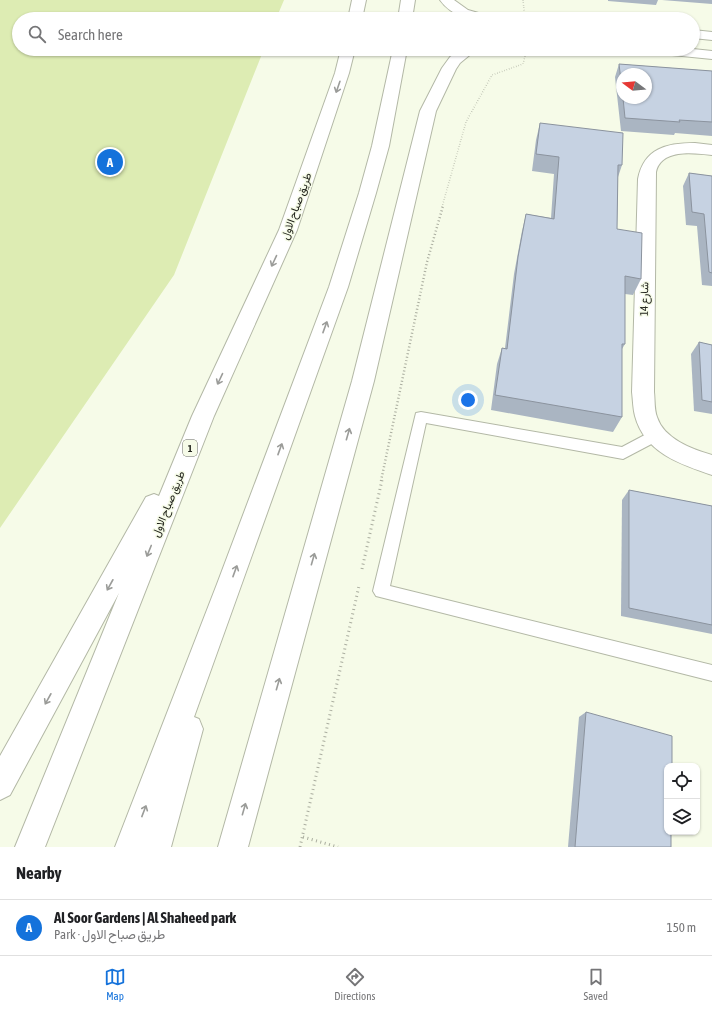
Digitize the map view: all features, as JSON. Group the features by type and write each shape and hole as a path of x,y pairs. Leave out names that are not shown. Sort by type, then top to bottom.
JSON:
{"main road":[{"path":"356,12 359,0"},
{"path":"406,12 408,0"},
{"path":"447,0 451,6 463,12"},
{"path":"700,35 712,36"},
{"path":"700,54 712,55"},
{"name":"طريق صباح الاول","path":"30,847 203,416 288,230 342,73 346,56"},
{"path":"130,847 226,597 339,288 383,140 399,56"},
{"path":"233,847 363,381 428,111 449,68 454,60 460,56"},
{"name":"شارع 14","path":"712,150 698,148 675,149 659,155 649,166 646,179 642,392 646,418 656,435 674,451 712,465"},
{"path":"0,785 203,416"},
{"path":"156,847 226,597"}],"lane":[{"path":"656,435 623,453 420,417 381,591 712,673"}],"path":[{"path":"523,0 525,12"},
{"path":"303,837 338,847"}],"green space":[{"path":"0,0 284,0 279,12 12,12 12,56 261,56 174,275 0,528"}],"building":[{"path":"619,64 712,71 712,122 679,120 680,122 625,118 624,104 652,104 652,68 619,68"},
{"path":"540,123 623,133 622,165 618,165 617,229 642,233 641,279 625,276 625,344 622,344 622,417 495,395 502,348 507,349 518,257 526,214 554,219 559,157 536,154"},
{"path":"689,173 712,176 712,273 709,272 704,214 692,212"},
{"path":"699,342 712,345 712,402 702,400"},
{"path":"629,490 712,506 712,625 629,608"},
{"path":"586,712 672,736 672,763 664,763 664,835 671,835 671,847 575,847"}],"place":[{"name":"Al Soor Gardens | Al Shaheed park","path":"110,162"}]}
